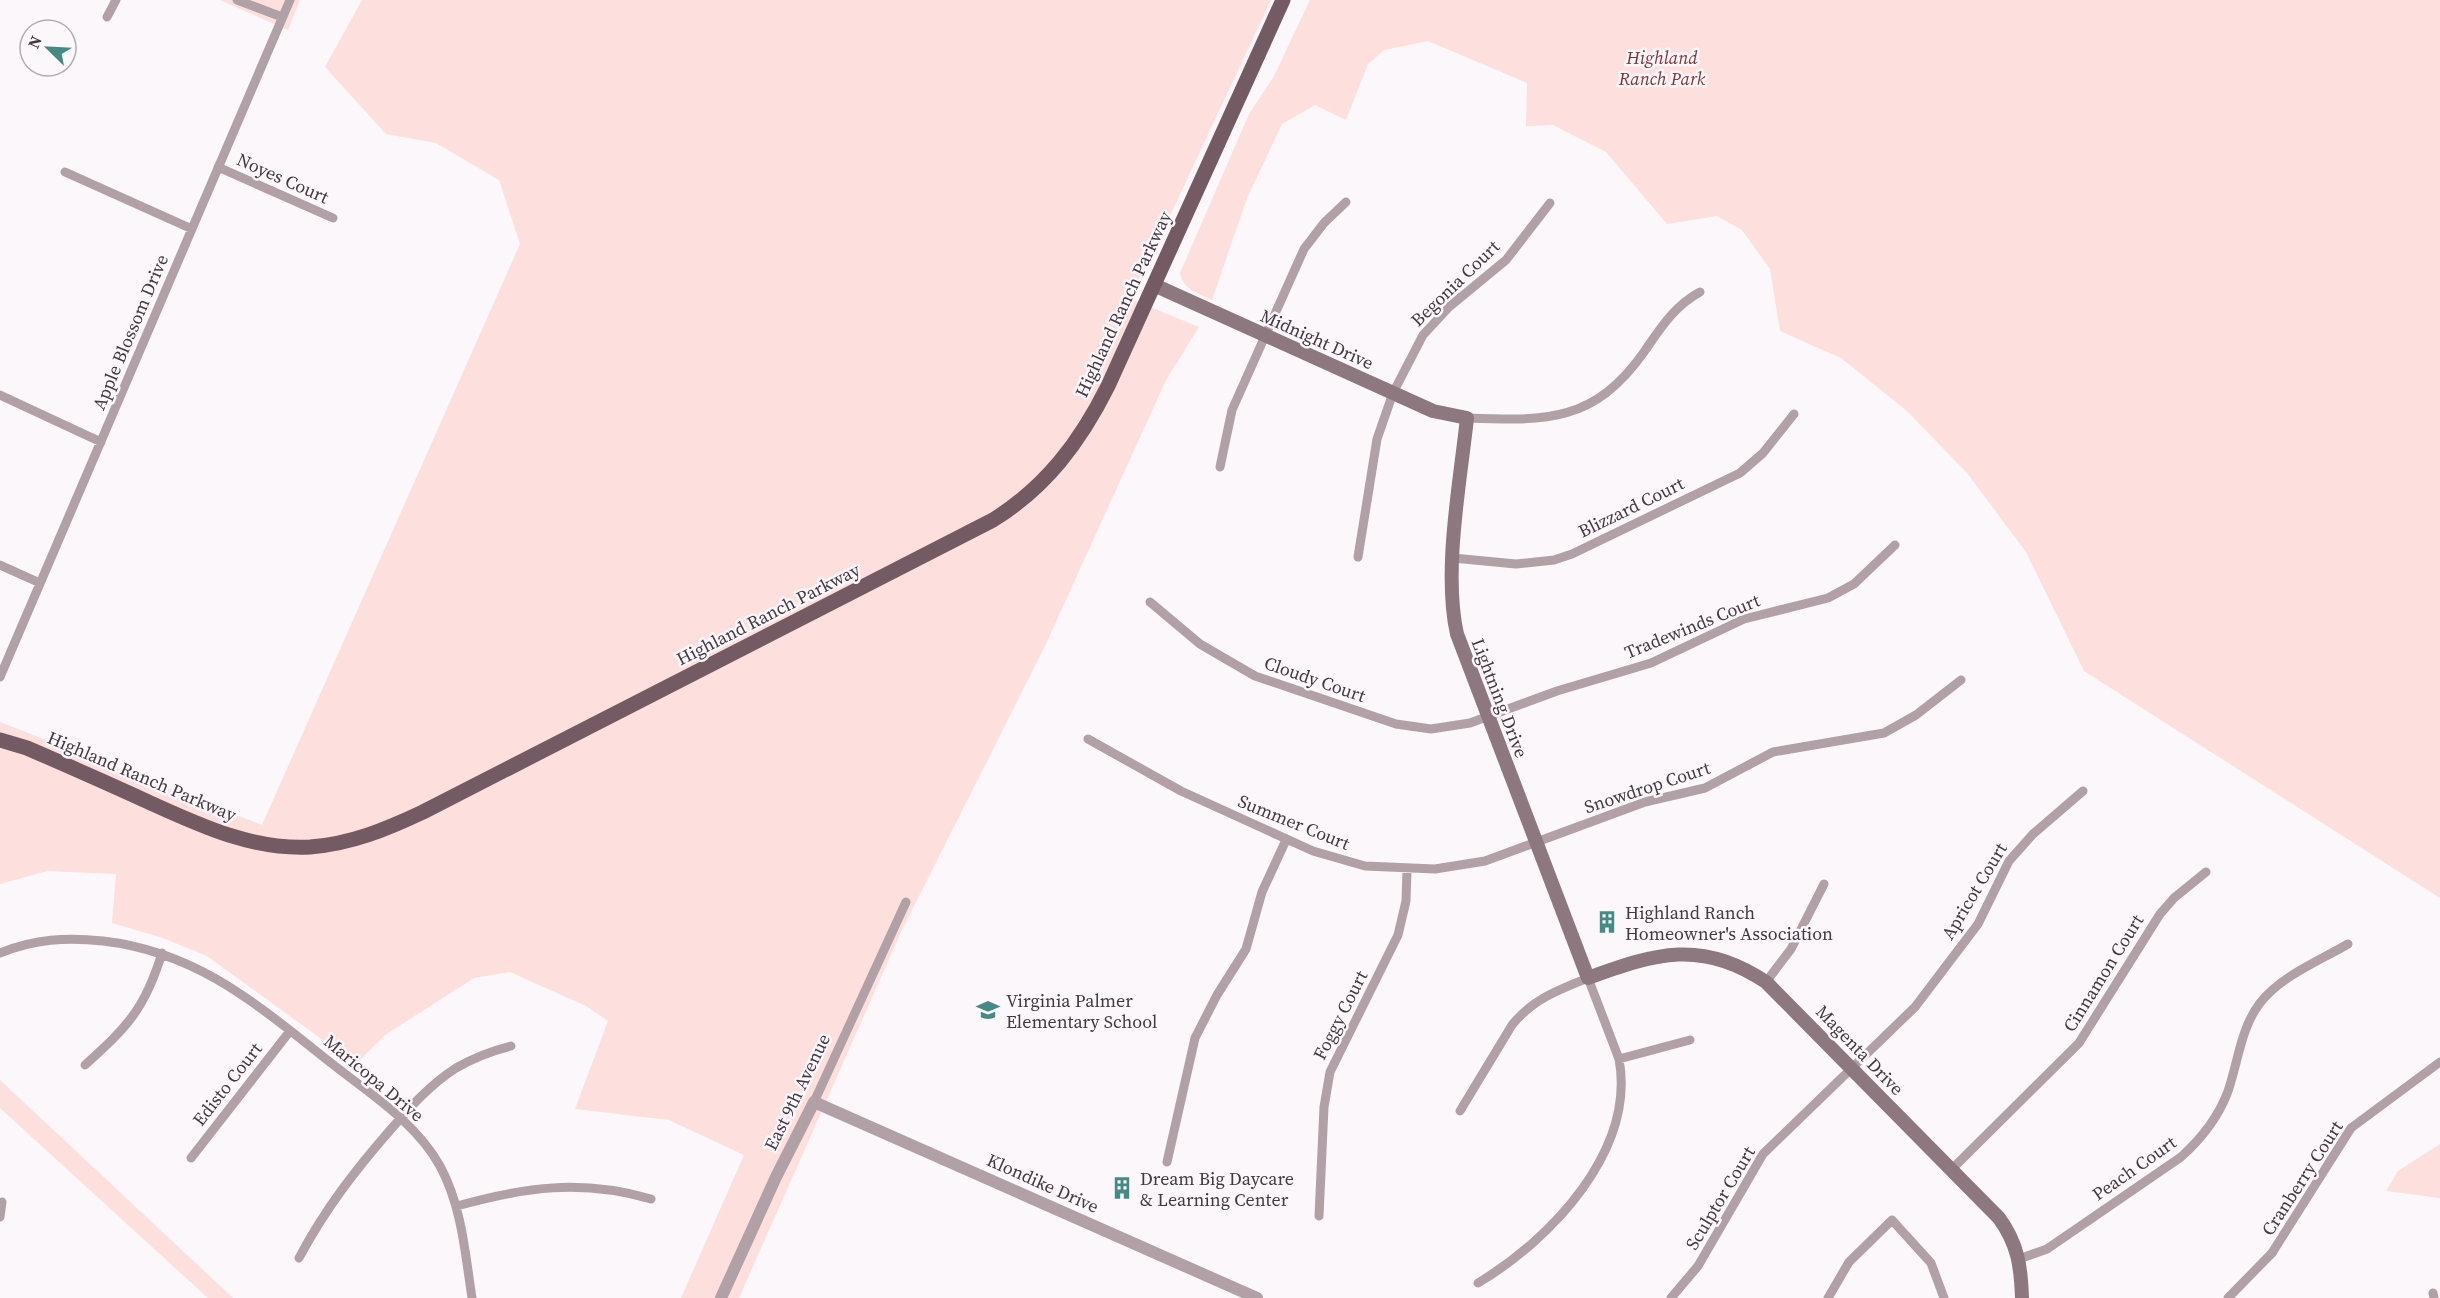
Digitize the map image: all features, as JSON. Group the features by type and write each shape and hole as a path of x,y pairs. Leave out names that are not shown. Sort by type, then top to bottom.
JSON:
{"main road":[{"name":"Highland Ranch Parkway","path":"0,740 27,748 208,828 256,843 290,847 323,845 384,830 666,688 1008,511 1053,472 1079,438 1108,386 1283,0"},
{"name":"Midnight Drive","path":"1154,285 1433,411 1467,418"},
{"name":"Lightning Drive","path":"1467,418 1453,558 1452,614 1456,634 1588,978"},
{"name":"Magenta Drive","path":"1588,978 1639,959 1676,953 1705,955 1734,963 1766,982 2000,1218 2015,1245 2019,1259 2022,1298"}],"street":[{"path":"106,17 116,0"},
{"path":"237,0 282,17"},
{"name":"Apple Blossom Drive","path":"0,677 290,0"},
{"name":"Noyes Court","path":"219,168 333,218"},
{"path":"66,172 192,230"},
{"path":"1220,467 1232,410 1304,249 1324,223 1346,202"},
{"name":"Begonia Court","path":"1358,557 1377,439 1393,393 1423,335 1442,314 1506,260 1550,203"},
{"path":"1467,418 1529,420 1557,416 1584,407 1614,387 1627,374 1670,316 1700,292"},
{"path":"0,395 101,442"},
{"name":"Blizzard Court","path":"1453,558 1516,564 1545,562 1572,554 1740,473 1763,453 1794,414"},
{"name":"Tradewinds Court","path":"1488,717 1557,691 1651,663 1744,619 1841,592 1864,575 1895,545"},
{"path":"0,565 40,583"},
{"name":"Cloudy Court","path":"1150,602 1174,624 1210,650 1255,676 1285,688 1415,728 1452,727 1488,717"},
{"name":"Snowdrop Court","path":"1536,843 1645,802 1705,788 1773,752 1884,733 1916,715 1960,680"},
{"name":"Summer Court","path":"1088,739 1181,791 1286,840 1339,860 1407,870 1476,863 1536,843"},
{"name":"Apricot Court","path":"1853,1068 1915,1007 1978,924 2000,878 2022,845 2083,791"},
{"path":"1167,1162 1187,1062 1195,1038 1216,995 1246,949 1262,892 1286,840"},
{"name":"Foggy Court","path":"1319,1216 1324,1107 1330,1072 1398,935 1406,901 1407,870"},
{"name":"Cinnamon Court","path":"1952,1169 2079,1043 2160,914 2182,891 2206,872"},
{"path":"1766,982 1791,949 1824,884"},
{"name":"East 9th Avenue","path":"722,1298 776,1177 814,1102 906,902"},
{"name":"Maricopa Drive","path":"0,952 34,941 76,938 136,946 162,953 214,976 290,1031 401,1118 427,1146 439,1165 457,1206 472,1298"},
{"name":"Peach Court","path":"2019,1259 2047,1249 2181,1157 2196,1144 2218,1113 2227,1094 2246,1029 2261,1002 2283,982 2348,944"},
{"path":"85,1065 135,1016 154,980 162,953"},
{"path":"1460,1111 1521,1013 1548,994 1588,978 1619,1059 1621,1080 1620,1103 1602,1153 1589,1177 1560,1218 1520,1255 1478,1283"},
{"name":"Edisto Court","path":"191,1158 290,1031"},
{"path":"1619,1059 1690,1040"},
{"path":"299,1258 332,1200 422,1095 454,1069 473,1059 511,1046"},
{"name":"Cranberry Court","path":"2228,1298 2272,1253 2351,1128 2440,1062"},
{"name":"Sculptor Court","path":"1671,1298 1698,1266 1752,1169 1763,1155 1853,1068"},
{"name":"Klondike Drive","path":"814,1102 1257,1298"},
{"path":"457,1206 505,1193 557,1186 611,1190 651,1199"},
{"path":"0,1217 2,1202"},
{"path":"1828,1298 1849,1262 1892,1220 1931,1263 1944,1298"}],"green space":[{"path":"220,0 300,0 288,30"},
{"path":"362,0 1271,0 1131,299 1199,327 1166,380 1044,648 901,932 739,1298 681,1298 744,1155 669,1120 575,1109 608,1021 586,1006 510,972 474,978 385,1035 356,1064 207,956 163,938 112,923 116,874 47,871 0,884 0,722 262,825 520,244 499,180 436,143 386,134 325,67"},
{"name":"Highland Ranch Park","path":"1310,0 2440,0 2440,898 2084,671 2026,552 1967,473 1907,411 1841,358 1780,331 1770,269 1742,230 1717,216 1667,224 1606,152 1553,125 1526,126 1527,83 1428,41 1384,50 1368,64 1346,120 1315,105 1282,124 1247,198 1212,300 1188,287 1180,273 1249,114 1274,76"},
{"path":"0,1080 233,1298 208,1298 0,1108"},
{"path":"2440,1144 2440,1198 2386,1191 2398,1171"}],"place":[{"name":"Highland Ranch Homeowner's Association","path":"1607,922"},
{"name":"Virginia Palmer Elementary School","path":"988,1010"},
{"name":"Dream Big Daycare & Learning Center","path":"1122,1188"}]}
